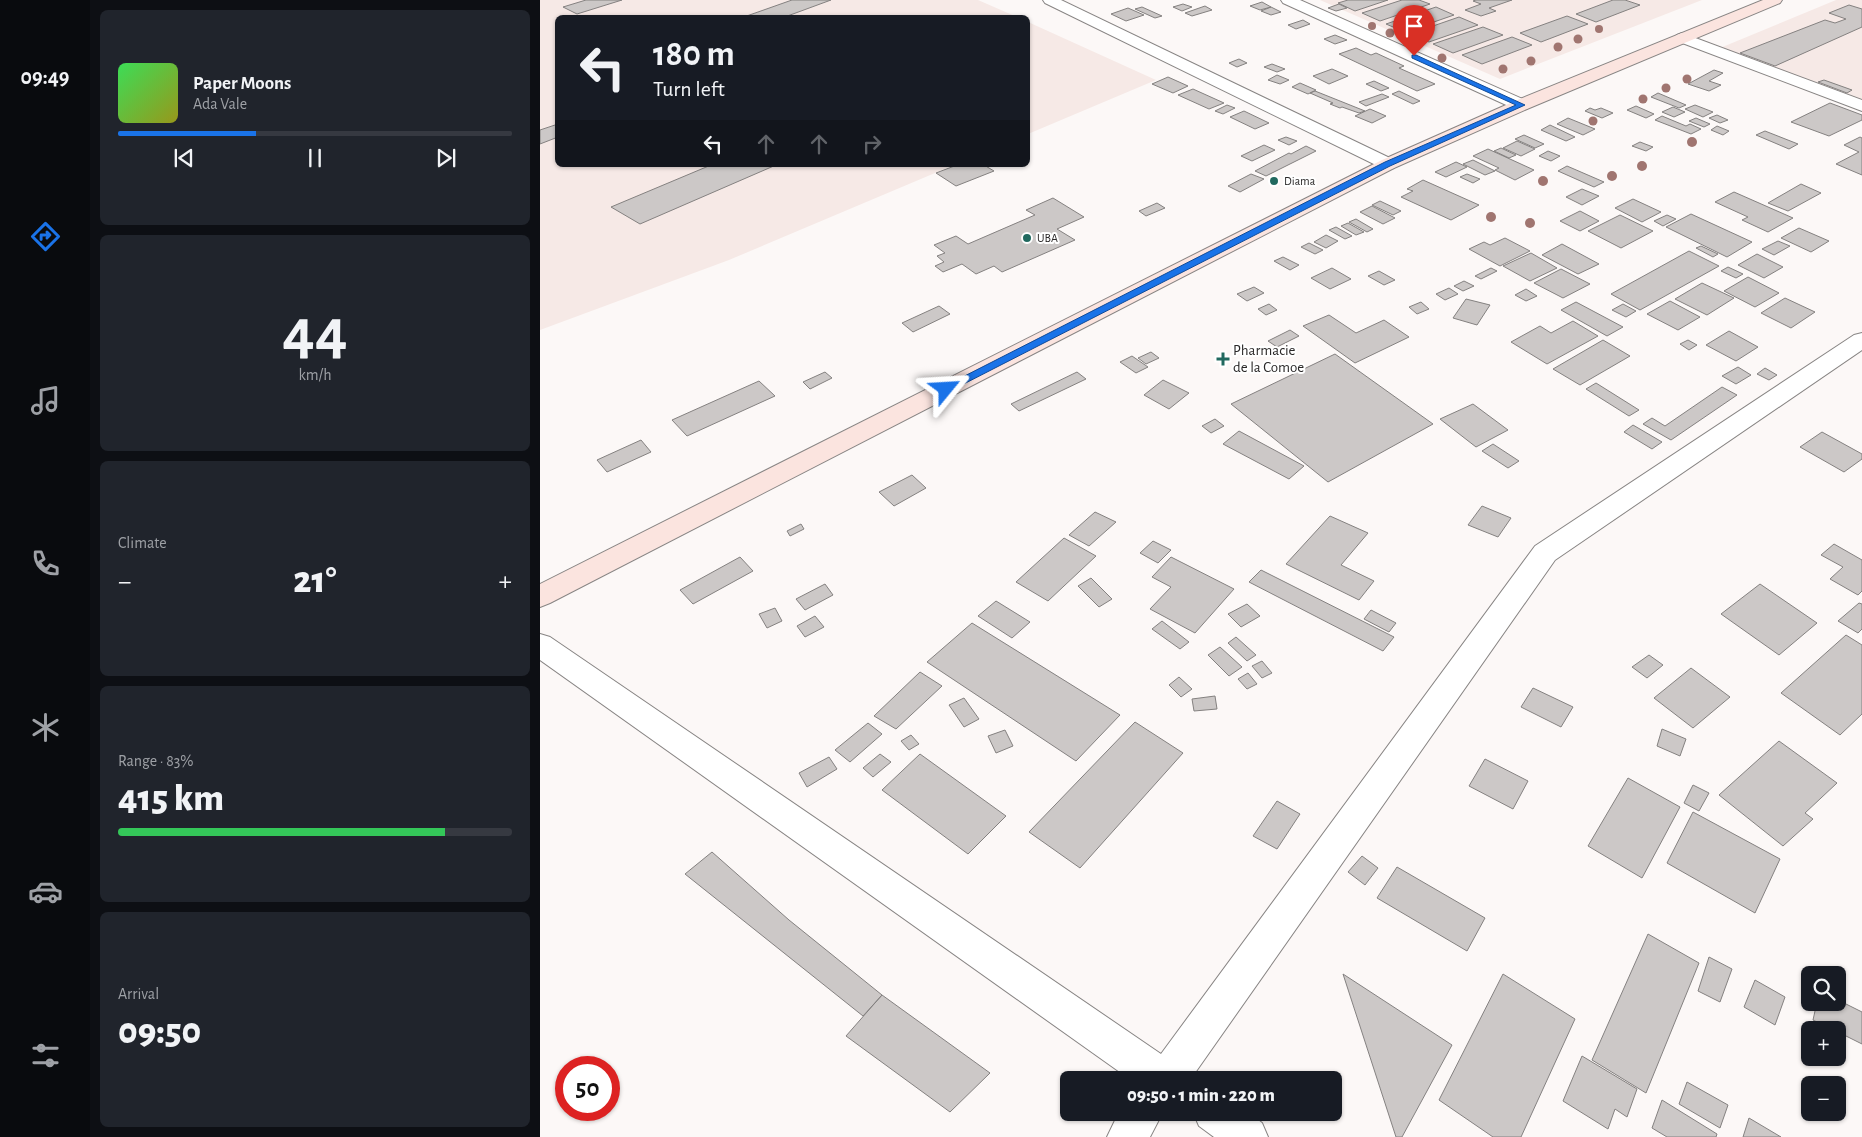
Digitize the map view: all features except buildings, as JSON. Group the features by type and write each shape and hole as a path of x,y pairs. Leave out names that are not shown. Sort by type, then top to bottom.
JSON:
{"main road":[{"path":"540,596 1388,164 1521,105 1775,0"}],"street":[{"path":"1050,0 1388,164"},
{"path":"1288,0 1521,105"},
{"path":"1682,38 1862,106"},
{"path":"1172,1071 1545,553 1862,340"},
{"path":"540,644 1153,1071"},
{"path":"1127,1137 1138,1121"},
{"path":"1226,1121 1248,1137"}],"shaded area":[{"path":"540,0 978,0 1012,15 555,15 555,167 949,167 729,260 540,330"},
{"path":"1320,0 1702,0 1500,79"},
{"path":"1836,0 1862,0 1862,101 1720,48"},
{"path":"1030,23 1156,80 1030,133"}],"place":[{"name":"Diama","path":"1274,181"},
{"name":"UBA","path":"1027,238"},
{"name":"Pharmacie de la Comoe","path":"1223,359"}],"route":[{"path":"946,389 1388,164 1521,105 1414,56"}]}
